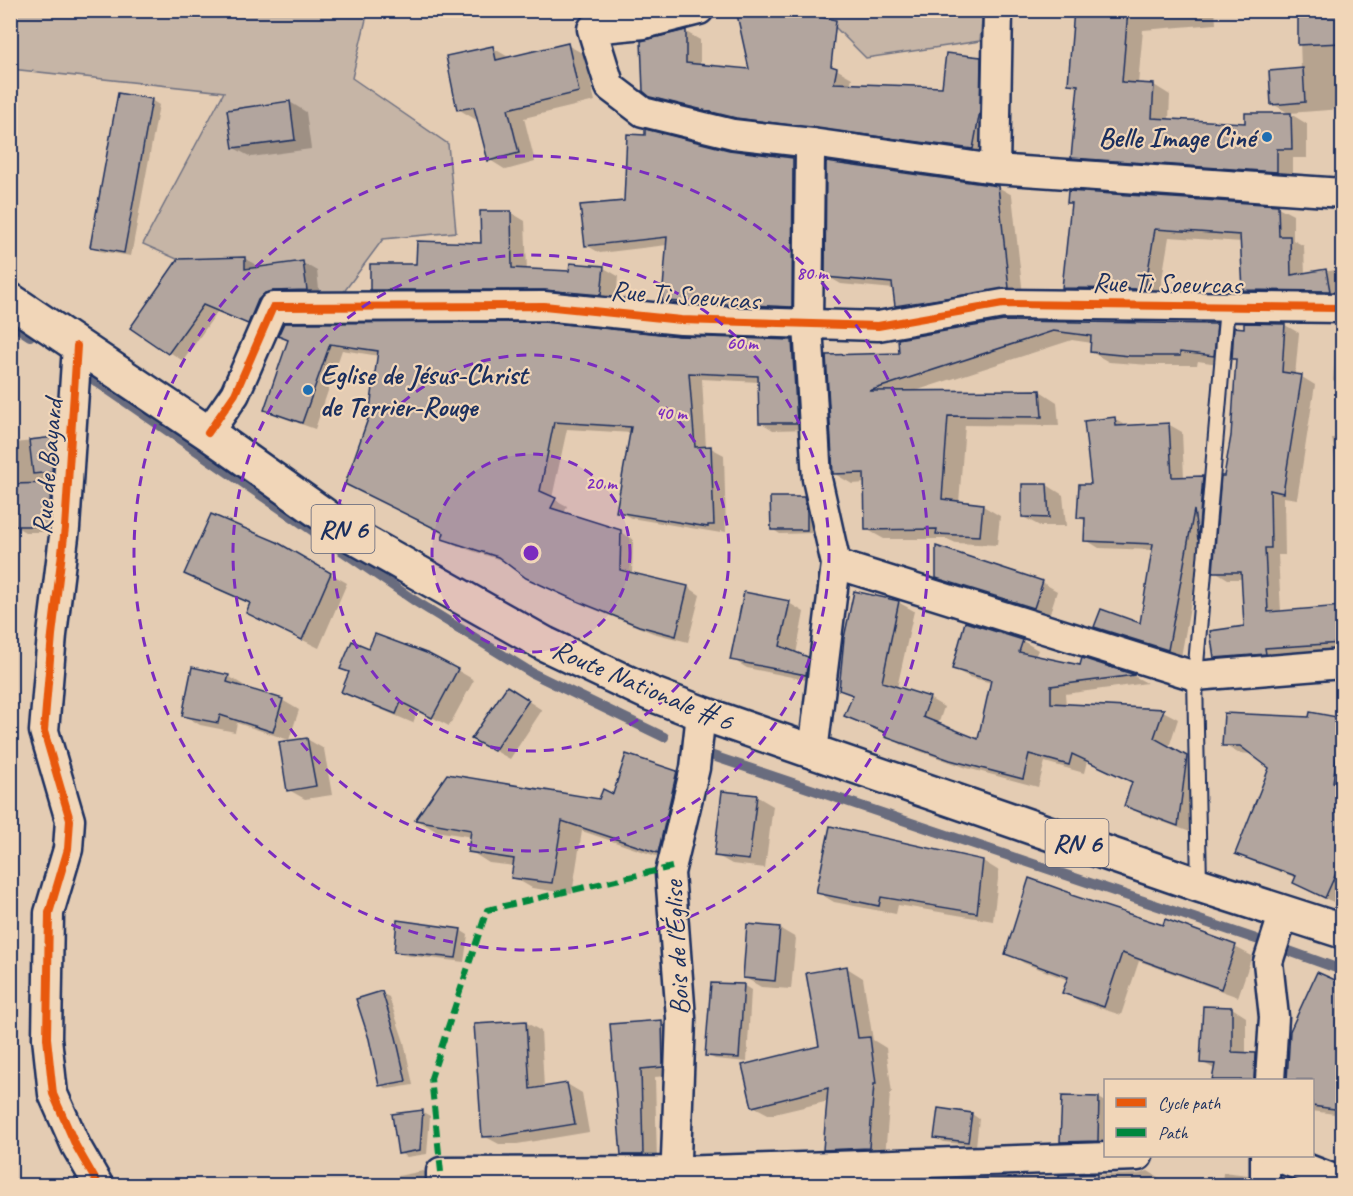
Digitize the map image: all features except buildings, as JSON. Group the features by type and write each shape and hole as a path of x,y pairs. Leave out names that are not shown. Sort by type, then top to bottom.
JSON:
{"main road":[{"name":"Route Nationale # 6","path":"10,300 208,433 355,537 545,644 649,693 701,713 1199,885 1342,931"}],"street":[{"path":"699,10 644,24 591,29 610,87 643,112 733,134 995,168 1342,193"},
{"path":"995,168 998,10"},
{"path":"812,143 808,325 817,479 836,564 813,752"},
{"name":"Rue Ti Soeurcas","path":"208,433 235,394 273,307 544,306 681,321 878,326 1003,304 1342,308"},
{"name":"Rue de Bayard","path":"77,346 65,528 52,635 44,731 70,820 68,849 49,913 48,1038 53,1094 76,1146 99,1185"},
{"path":"836,564 1195,676 1342,664"},
{"name":"Bois de l'Église","path":"676,1178 681,1018 670,873 695,768 701,713"},
{"path":"1270,1079 1274,1017 1268,962 1284,912"},
{"path":"441,1179 841,1175 1108,1157"},
{"path":"1265,1157 1265,1185"},
{"path":"1279,1157 1342,1182"}],"lane":[{"path":"1199,885 1195,676 1227,307"}],"shaded area":[{"path":"11,11 368,11 352,78 448,144 456,232 383,239 343,293 265,298 143,244 224,92 11,69"},
{"path":"819,11 983,11 980,41 866,58"}],"waterway":[{"path":"10,323 30,336"},
{"path":"91,378 415,601 532,673 664,737"},
{"path":"710,755 1256,939"},
{"path":"1289,951 1342,970"}],"marked path":[{"path":"441,1172 431,1078 487,910 672,867"}],"cycle path":[{"path":"208,433 235,394 273,307 544,306 681,320 878,326 1003,304 1342,308"},
{"path":"77,346 65,528 52,635 44,731 70,820 68,849 49,913 47,1038 53,1094 76,1146 99,1186"}],"place":[{"name":"Belle Image Ciné","path":"1267,137"},
{"name":"Eglise de Jésus-Christ de Terrier-Rouge","path":"308,390"}]}
